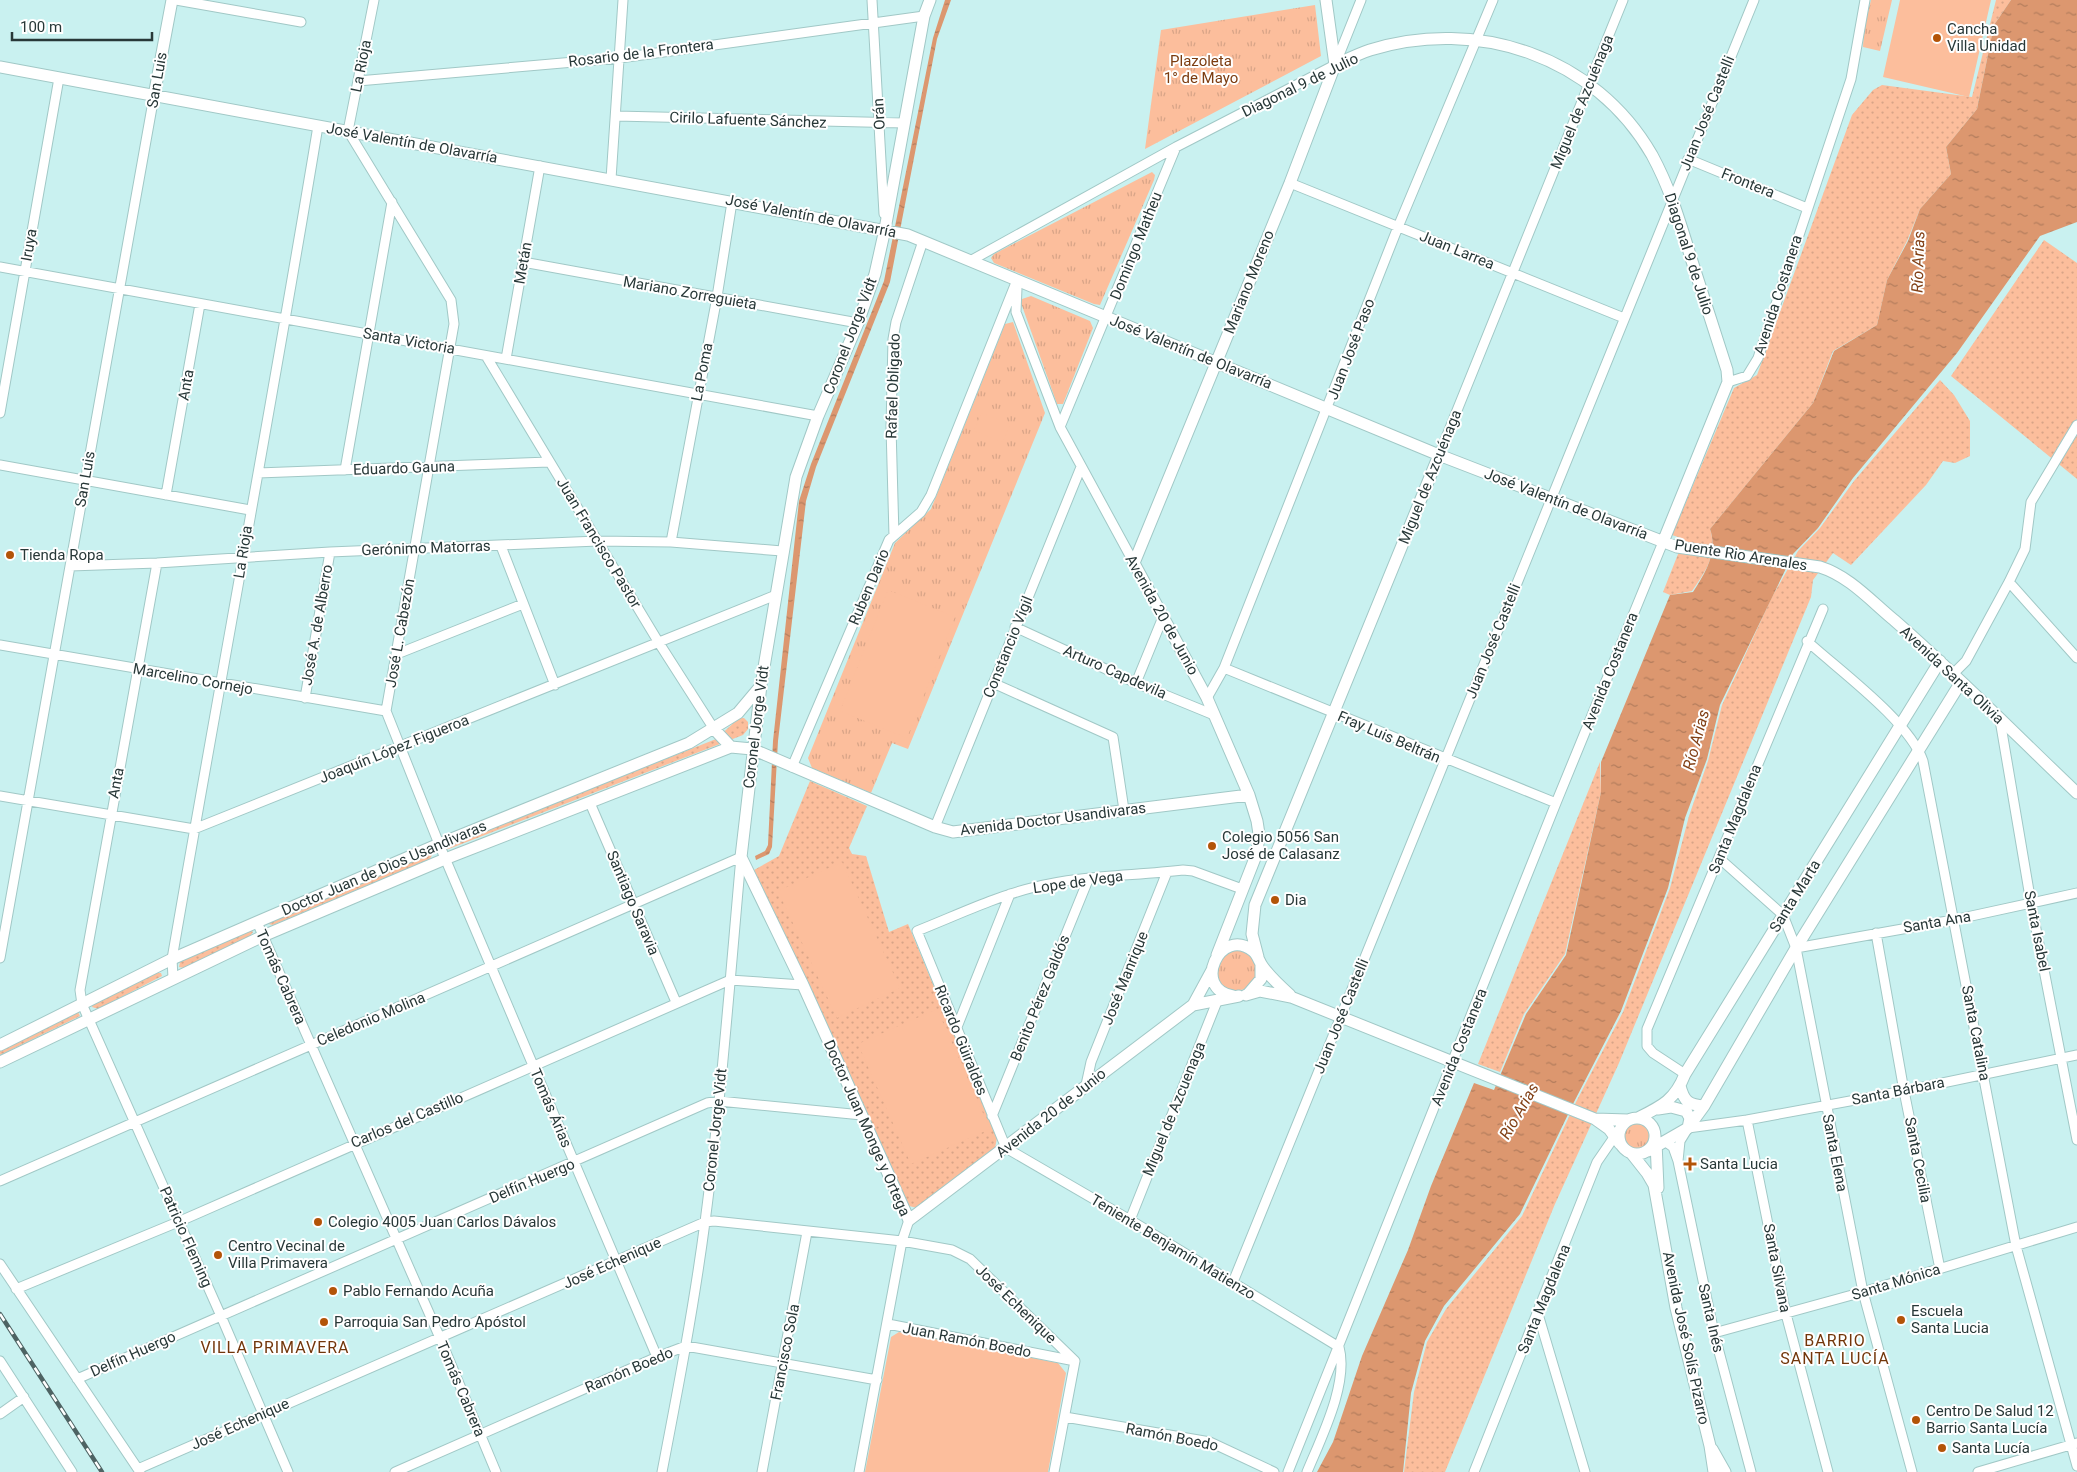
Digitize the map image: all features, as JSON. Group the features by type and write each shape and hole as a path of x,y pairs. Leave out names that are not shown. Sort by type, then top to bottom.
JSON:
{"main road":[{"name":"San Luis","path":"154,96 172,0"},
{"name":"Coronel Jorge Vidt","path":"741,857 752,749 761,685 782,551 796,477 818,416 858,323 888,230 904,123 924,16 930,0"},
{"path":"1326,0 1334,65"},
{"name":"Diagonal 9 de Julio","path":"1334,65 1369,51 1401,43 1440,40 1476,42 1508,45 1546,58 1589,83 1616,106 1639,134 1673,198 1728,382"},
{"name":"Mariano Moreno","path":"1134,563 1290,183 1334,65"},
{"name":"José Valentín de Olavarría","path":"0,67 888,230 923,241 1328,409 1550,499 1663,542"},
{"name":"Avenida Costanera","path":"1663,542 1728,382"},
{"name":"Miguel de Azcuénaga","path":"1260,961 1252,934 1255,904 1439,454"},
{"name":"Puente Rio Arenales","path":"1663,542 1683,549 1820,567"},
{"name":"Avenida 20 de Junio","path":"1134,563 1207,698 1249,795 1257,821 1259,844 1217,955"},
{"name":"Avenida Santa Olivia","path":"1820,567 1832,571 1845,579 1940,661 2077,793"},
{"name":"Santa Marta","path":"1633,1118 1656,1109 1673,1096 1680,1086 1684,1074 1940,661"},
{"name":"Santa Marta","path":"1688,1128 1704,1106 1796,948 1919,749 1958,678"},
{"name":"Doctor Juan de Dios Usandivaras","path":"0,1045 172,959 256,922 439,844 690,743 736,714 761,685"},
{"path":"734,746 746,742 755,729 750,717 736,714"},
{"path":"714,729 734,746 752,749"},
{"name":"Doctor Juan de Dios Usandivaras","path":"0,1062 263,936 445,859 734,746"},
{"name":"Avenida Doctor Usandivaras","path":"752,749 953,832 1249,795"},
{"name":"Doctor Juan Monge y Ortega","path":"741,857 803,985 909,1220"},
{"path":"1291,997 1246,947 1238,945 1223,949 1217,955 1212,970 1213,978 1223,992 1242,995 1260,991 1291,997 1341,1015 1590,1117 1609,1129 1632,1154 1640,1155 1688,1128 1690,1118 1686,1111 1671,1107 1656,1109"},
{"path":"1242,995 1257,986 1261,979 1260,961"},
{"name":"Avenida 20 de Junio","path":"1193,1005 1212,970"},
{"name":"Avenida 20 de Junio","path":"909,1220 1193,1005 1242,995"},
{"path":"1680,1086 1686,1102 1692,1106 1704,1106"},
{"path":"1590,1117 1633,1118 1652,1124 1657,1145"},
{"path":"1618,1138 1633,1118"},
{"name":"Avenida José Solís Pizarro","path":"1657,1145 1658,1200"},
{"name":"Avenida José Solís Pizarro","path":"1632,1154 1654,1185 1658,1200 1676,1308 1710,1446 1714,1472"},
{"name":"Avenida José Solís Pizarro","path":"1710,1446 1725,1472"}],"street":[{"path":"176,0 301,22"},
{"name":"La Rioja","path":"348,131 374,0"},
{"path":"611,179 623,0"},
{"name":"Orán","path":"872,0 888,230"},
{"name":"Mariano Moreno","path":"1334,65 1361,0"},
{"name":"Juan José Paso","path":"1207,698 1224,668 1328,409 1398,227 1493,0"},
{"name":"Miguel de Azcuénaga","path":"1439,454 1514,273 1623,0"},
{"name":"Juan José Castelli","path":"1233,1282 1754,0"},
{"name":"Avenida Costanera","path":"1728,382 1747,376 1758,358 1851,79 1865,0"},
{"name":"Rosario de la Frontera","path":"358,82 620,58 924,16"},
{"name":"Diagonal 9 de Julio","path":"970,261 1176,147 1334,65"},
{"name":"Iruya","path":"0,413 59,78"},
{"name":"San Luis","path":"0,958 154,96"},
{"name":"Cirilo Lafuente Sánchez","path":"616,116 880,124 904,123"},
{"name":"La Rioja","path":"174,978 172,959 250,510 286,319 318,126"},
{"path":"345,470 392,202 348,131"},
{"name":"Domingo Matheu","path":"1060,427 1176,147"},
{"name":"Frontera","path":"1688,159 1807,208"},
{"name":"Metán","path":"506,359 540,166"},
{"name":"Juan Larrea","path":"1290,183 1624,318"},
{"name":"José L. Cabezón","path":"386,711 454,324 451,300 392,202"},
{"name":"La Poma","path":"671,542 717,297 732,202"},
{"name":"Rafael Obligado","path":"894,536 891,426 893,339 896,322 923,241"},
{"name":"Mariano Zorreguieta","path":"523,262 858,323"},
{"name":"Santa Victoria","path":"0,267 818,416"},
{"name":"Ruben Dario","path":"792,767 889,540 921,512 931,495 1017,280"},
{"name":"Avenida 20 de Junio","path":"1017,280 1016,312 1060,427 1134,563"},
{"name":"Anta","path":"166,495 200,304"},
{"name":"Juan Francisco Pastor","path":"486,356 659,642 714,729"},
{"name":"Santa Marta","path":"1958,678 2026,549 2031,502 2077,425"},
{"name":"Eduardo Gauna","path":"258,474 549,462"},
{"path":"0,465 84,482 250,510"},
{"name":"Constancio Vigil","path":"935,826 1082,467"},
{"name":"Gerónimo Matorras","path":"70,566 157,563 242,558 259,555 598,541 671,542 782,551"},
{"name":"Avenida Costanera","path":"1288,1472 1454,1062 1556,803 1663,542"},
{"path":"501,546 555,685"},
{"name":"José A. de Alberro","path":"305,698 330,552"},
{"name":"Anta","path":"82,1004 80,990 110,815 157,563"},
{"path":"2009,582 2077,658"},
{"name":"Joaquín López Figueroa","path":"194,829 776,595"},
{"path":"396,654 522,604"},
{"name":"Santa Magdalena","path":"1684,1074 1653,1053 1647,1046 1647,1029 1807,641 1822,609"},
{"path":"1136,683 1163,617"},
{"name":"Arturo Capdevila","path":"1015,628 1214,716"},
{"name":"Santa Catalina","path":"1807,641 1901,725 1919,749 1923,761 2016,1246 2074,1444 2077,1466"},
{"name":"Marcelino Cornejo","path":"0,645 386,711"},
{"name":"Fray Luis Beltrán","path":"1224,668 1446,760 1556,803"},
{"path":"993,683 1113,736 1124,810"},
{"path":"386,711 439,844"},
{"name":"Santa Isabel","path":"2000,720 2031,903 2077,1140"},
{"path":"0,796 194,829"},
{"name":"Santiago Saravia","path":"590,803 676,1002"},
{"name":"Tomás Árias","path":"439,844 657,1357"},
{"name":"Celedonio Molina","path":"0,1181 633,906 741,857"},
{"name":"Coronel Jorge Vidt","path":"662,1472 686,1346 705,1222 719,1101 741,857"},
{"name":"Santa Elena","path":"1719,858 1783,915 1796,948 1825,1105 1863,1292 1912,1472"},
{"name":"Lope de Vega","path":"917,931 1010,894 1034,887 1088,880 1193,871 1242,889"},
{"name":"José Manrique","path":"1086,1085 1091,1062 1167,872"},
{"name":"Benito Pérez Galdós","path":"992,1116 1088,880"},
{"name":"Santa Ana","path":"1796,948 1953,920 2077,893"},
{"path":"956,1027 1010,894"},
{"name":"Tomás Cabrera","path":"256,922 440,1338 496,1472"},
{"name":"Ricardo Güiraldes","path":"917,931 1006,1148"},
{"name":"Santa Cecilia","path":"1876,933 1904,1091 1940,1269"},
{"name":"Carlos del Castillo","path":"16,1289 178,1222 354,1143 730,980 803,985"},
{"name":"Miguel de Azcuenaga","path":"1130,1220 1218,999"},
{"name":"Patricio Fleming","path":"82,1004 221,1316 288,1472"},
{"name":"Santa Bárbara","path":"1688,1128 1747,1120 1904,1091 2077,1055"},
{"name":"Delfín Huergo","path":"77,1379 574,1163 707,1103 719,1101 862,1115"},
{"name":"Santa Silvana","path":"1747,1120 1786,1314 1828,1472"},
{"name":"Santa Inés","path":"1678,1161 1680,1141 1688,1128"},
{"name":"Santa Magdalena","path":"1474,1472 1597,1162 1618,1138"},
{"name":"Santa Inés","path":"1657,1145 1673,1147 1678,1161 1714,1333 1751,1472"},
{"name":"Teniente Benjamín Matienzo","path":"1006,1148 1130,1220 1339,1347"},
{"name":"Doctor Juan Monge y Ortega","path":"859,1472 902,1241 909,1220"},
{"name":"José Echenique","path":"138,1470 262,1414 705,1222 714,1221 902,1241 952,1250 970,1259 1075,1361"},
{"name":"Santa Mónica","path":"1714,1333 1863,1292 2077,1227"},
{"name":"Francisco Sola","path":"762,1472 807,1232"},
{"path":"0,1264 138,1470"},
{"path":"1538,1314 1585,1472"},
{"name":"Juan Ramón Boedo","path":"888,1324 1075,1361"},
{"name":"Ramón Boedo","path":"395,1472 686,1346 877,1380"},
{"name":"Avenida Costanera","path":"1307,1472 1335,1399 1342,1372 1339,1347"},
{"path":"0,1361 72,1472"},
{"path":"1054,1472 1075,1361"},
{"path":"0,1414 24,1397"},
{"name":"Ramón Boedo","path":"1065,1417 1210,1442 1274,1472"},
{"path":"1978,1472 1995,1470 2074,1444"}],"green space":[{"path":"1871,0 1892,0 1880,51 1863,47 1864,28"},
{"name":"Cancha Villa Unidad","path":"1900,0 1991,0 1969,97 1883,77"},
{"path":"1996,0 2011,0 1994,25 1977,109 1946,147 1951,174 1920,209 1907,241 1887,280 1877,325 1833,351 1813,403 1710,529 1713,546 1712,554 1706,569 1692,591 1670,595 1663,592 1684,539 1672,535 1734,388 1757,375 1852,115 1873,90 1882,85 1972,97"},
{"name":"Plazoleta 1° de Mayo","path":"1315,5 1321,56 1145,149 1161,30"},
{"path":"1152,172 1155,175 1154,180 1100,305 994,263 991,258 994,254"},
{"path":"2044,240 2077,263 2077,479 1951,376"},
{"path":"1031,296 1090,321 1093,328 1063,404 1057,404 1021,303 1022,299"},
{"path":"1013,322 1045,413 908,749 892,743 871,793 812,768 808,758 895,543 931,509 1005,324"},
{"path":"1940,380 1954,395 1970,421 1970,456 1955,463 1943,461 1926,485 1851,565 1833,553 1813,580 1811,597 1619,1063 1555,1204 1445,1472 1404,1472 1414,1392 1427,1342 1446,1309 1522,1216 1576,1102 1623,1012 1670,888 1689,816 1708,761 1722,705 1772,597 1798,551 1820,528 1854,481"},
{"path":"981,413 1010,424 1003,442 974,431"},
{"path":"888,590 955,617 907,738 840,711"},
{"path":"739,718 744,718 748,722 748,729 743,735 446,850 446,846 716,739"},
{"path":"1600,762 1601,792 1565,954 1524,1014 1500,1072 1478,1064"},
{"path":"810,781 867,806 849,848 852,854 866,856 889,932 908,924 997,1138 995,1148 917,1208 909,1206 754,870 779,856"},
{"path":"429,853 432,855 430,859 273,925 267,922"},
{"path":"842,862 900,988 837,1018 778,891"},
{"path":"250,929 253,932 250,936 184,968 179,967 180,962"},
{"path":"1234,947 1250,952 1258,971 1257,978 1252,985 1245,989 1228,989 1221,984 1217,974 1217,959"},
{"path":"156,973 161,973 162,976 98,1009 92,1007 93,1004"},
{"path":"937,1009 990,1129 911,1164 858,1044"},
{"path":"78,1012 80,1016 0,1055 0,1049"},
{"path":"1636,1123 1645,1127 1649,1136 1645,1145 1636,1149 1627,1145 1623,1136 1627,1127"},
{"path":"899,1332 1058,1363 1066,1373 1048,1472 865,1472 891,1337"}],"water":[{"path":"945,0 951,0 937,39 890,282 816,467 806,501 778,741 772,847 769,854 756,860 755,856 765,851 768,845 773,741 799,501 811,464 884,281 933,38"},
{"name":"Río Arias","path":"2011,0 2077,0 2077,222 2040,236 1957,353 1853,478 1818,528 1793,554 1720,705 1707,759 1685,818 1668,888 1621,1011 1574,1102 1520,1214 1444,1306 1425,1341 1411,1393 1403,1472 1317,1472 1333,1442 1362,1356 1408,1250 1431,1186 1474,1083 1494,1090 1526,1014 1566,955 1601,792 1601,762 1670,595 1693,592 1712,554 1713,546 1710,529 1813,403 1834,351 1877,325 1887,280 1908,241 1920,209 1951,174 1946,147 1977,109 1994,25"}],"railway":[{"path":"0,1314 102,1472"}],"place":[{"name":"Cancha Villa Unidad","path":"1937,38"},
{"name":"Tienda Ropa","path":"10,555"},
{"name":"Colegio 5056 San José de Calasanz","path":"1212,846"},
{"name":"Dia","path":"1275,900"},
{"name":"Santa Lucia","path":"1690,1164"},
{"name":"Colegio 4005 Juan Carlos Dávalos","path":"318,1222"},
{"name":"Centro Vecinal de Villa Primavera","path":"218,1255"},
{"name":"Pablo Fernando Acuña","path":"333,1291"},
{"name":"Escuela Santa Lucia","path":"1901,1320"},
{"name":"Parroquia San Pedro Apóstol","path":"324,1322"},
{"name":"Centro De Salud 12 Barrio Santa Lucía","path":"1916,1420"},
{"name":"Santa Lucía","path":"1942,1448"}],"district":[{"name":"VILLA PRIMAVERA","path":"275,1347"},
{"name":"BARRIO SANTA LUCÍA","path":"1835,1349"}]}
